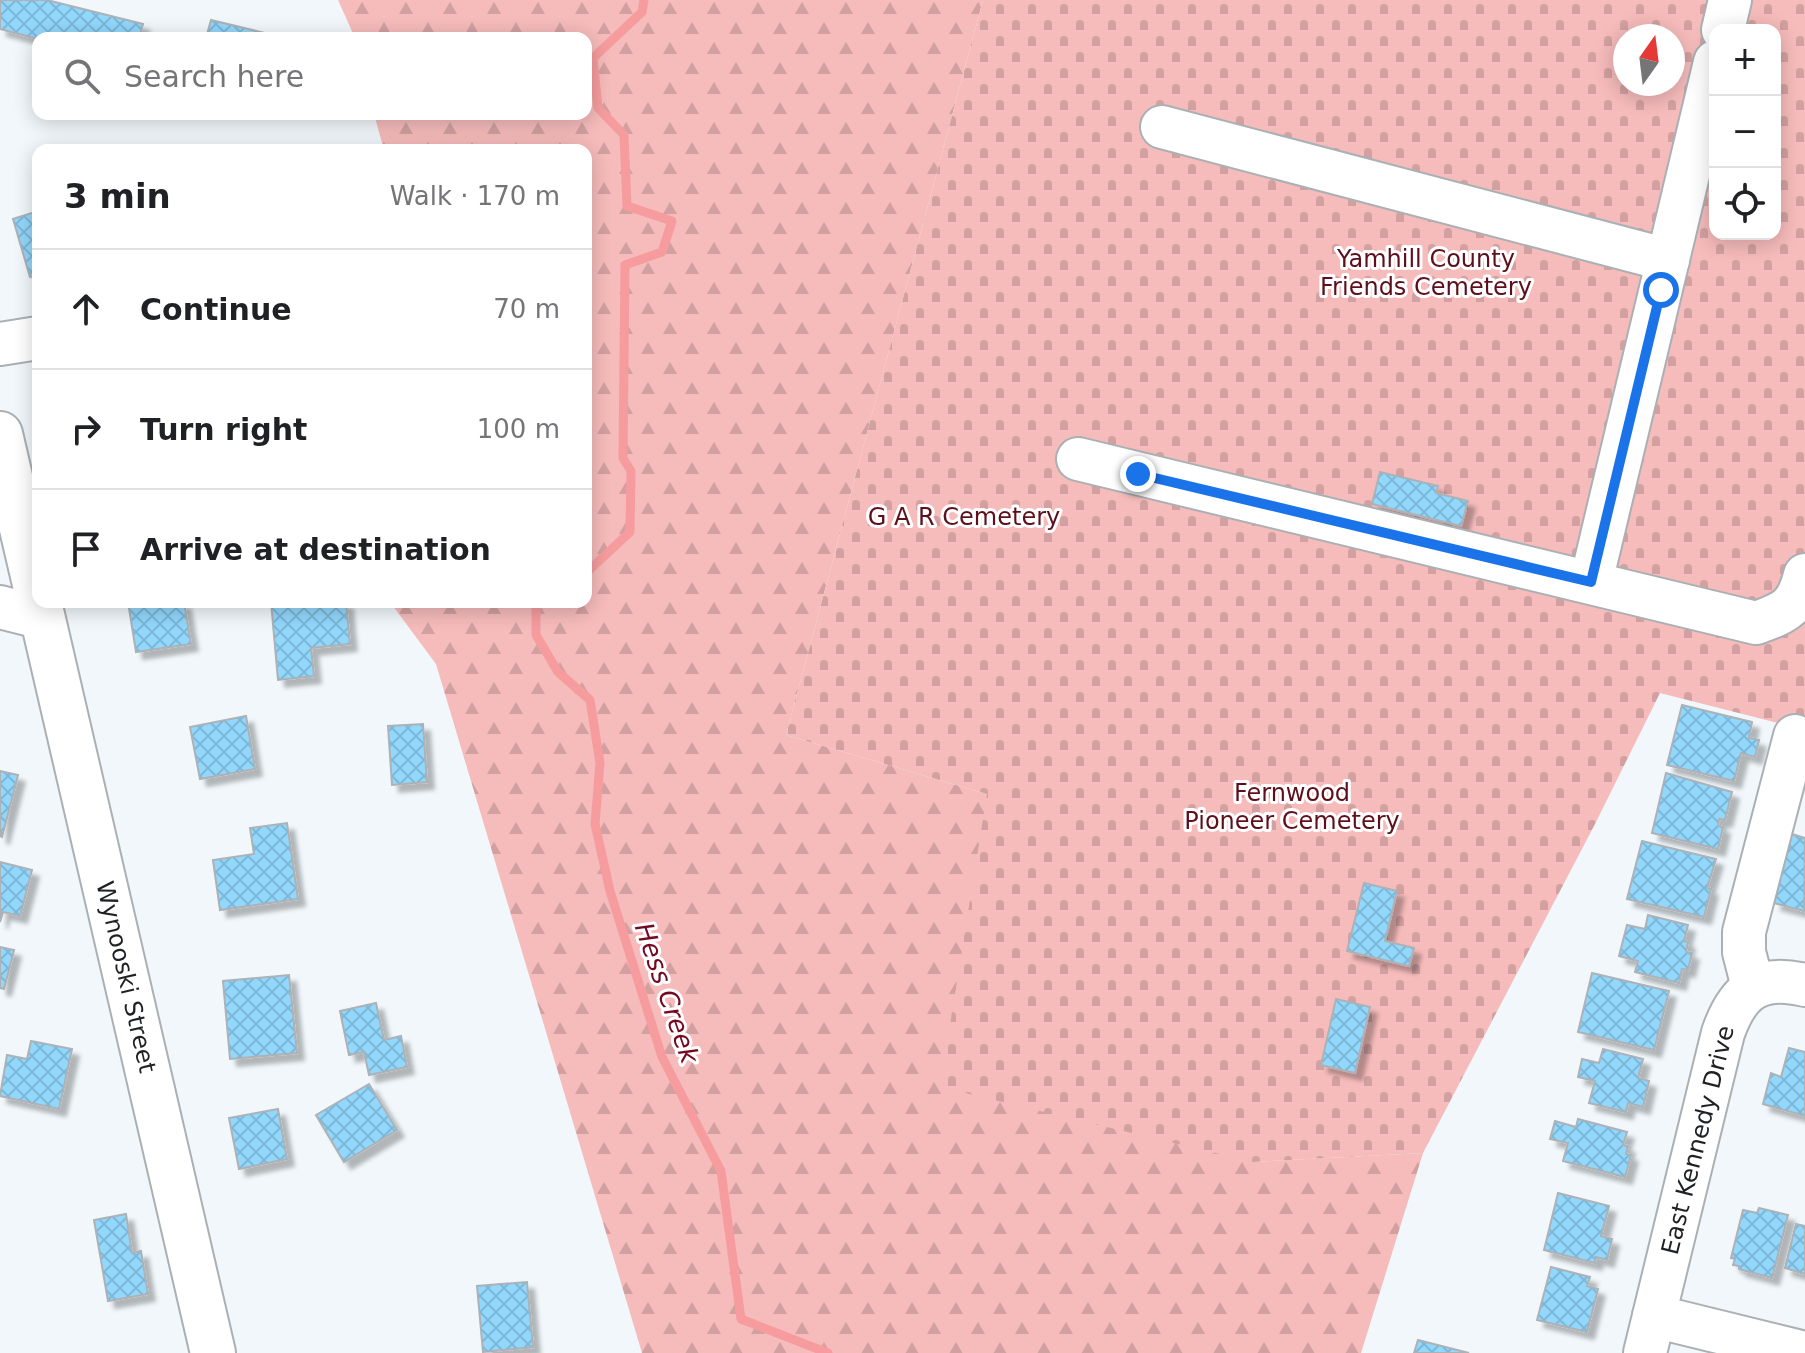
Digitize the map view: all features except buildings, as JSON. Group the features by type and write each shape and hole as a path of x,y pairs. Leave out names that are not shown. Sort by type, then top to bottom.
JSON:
{"main road":[{"name":"Wynooski Street","path":"0,434 32,571"},
{"name":"Wynooski Street","path":"41,608 213,1353"}],"street":[{"path":"1724,24 1730,0"},
{"path":"1591,582 1709,87"},
{"path":"1162,127 1668,260"},
{"path":"0,344 32,339"},
{"path":"1078,459 1756,623 1784,613 1800,597 1805,575"},
{"path":"0,607 32,605"},
{"path":"1795,736 1744,932 1744,952 1753,987 1783,981 1805,985"},
{"name":"East Kennedy Drive","path":"1650,1334 1723,1033 1730,1013 1740,998 1753,987"},
{"path":"1650,1334 1805,1353"}],"green space":[{"path":"338,0 983,0 786,735 987,794 1253,1162 1423,1153 1361,1353 642,1353 436,664 394,608 592,608 592,144 382,144 376,120 592,120 592,32 352,32"},
{"path":"983,0 1805,0 1805,730 1660,693 1423,1153 1253,1162 940,1087 987,794 786,735"}],"waterway":[{"name":"Hess Creek","path":"592,567 630,532 631,471 623,458 625,265 662,252 672,221 627,206 624,135 598,108 593,58 642,12 644,0"},
{"name":"Hess Creek","path":"536,608 536,635 558,672 590,700 600,763 595,824 610,891 662,1057 721,1171 741,1319 828,1353"}],"route":[{"path":"1138,474 1591,582 1661,290"}],"park label":[{"name":"Yamhill County Friends Cemetery","path":"1426,273"},
{"name":"G A R Cemetery","path":"964,517"},
{"name":"Fernwood Pioneer Cemetery","path":"1292,807"}]}
